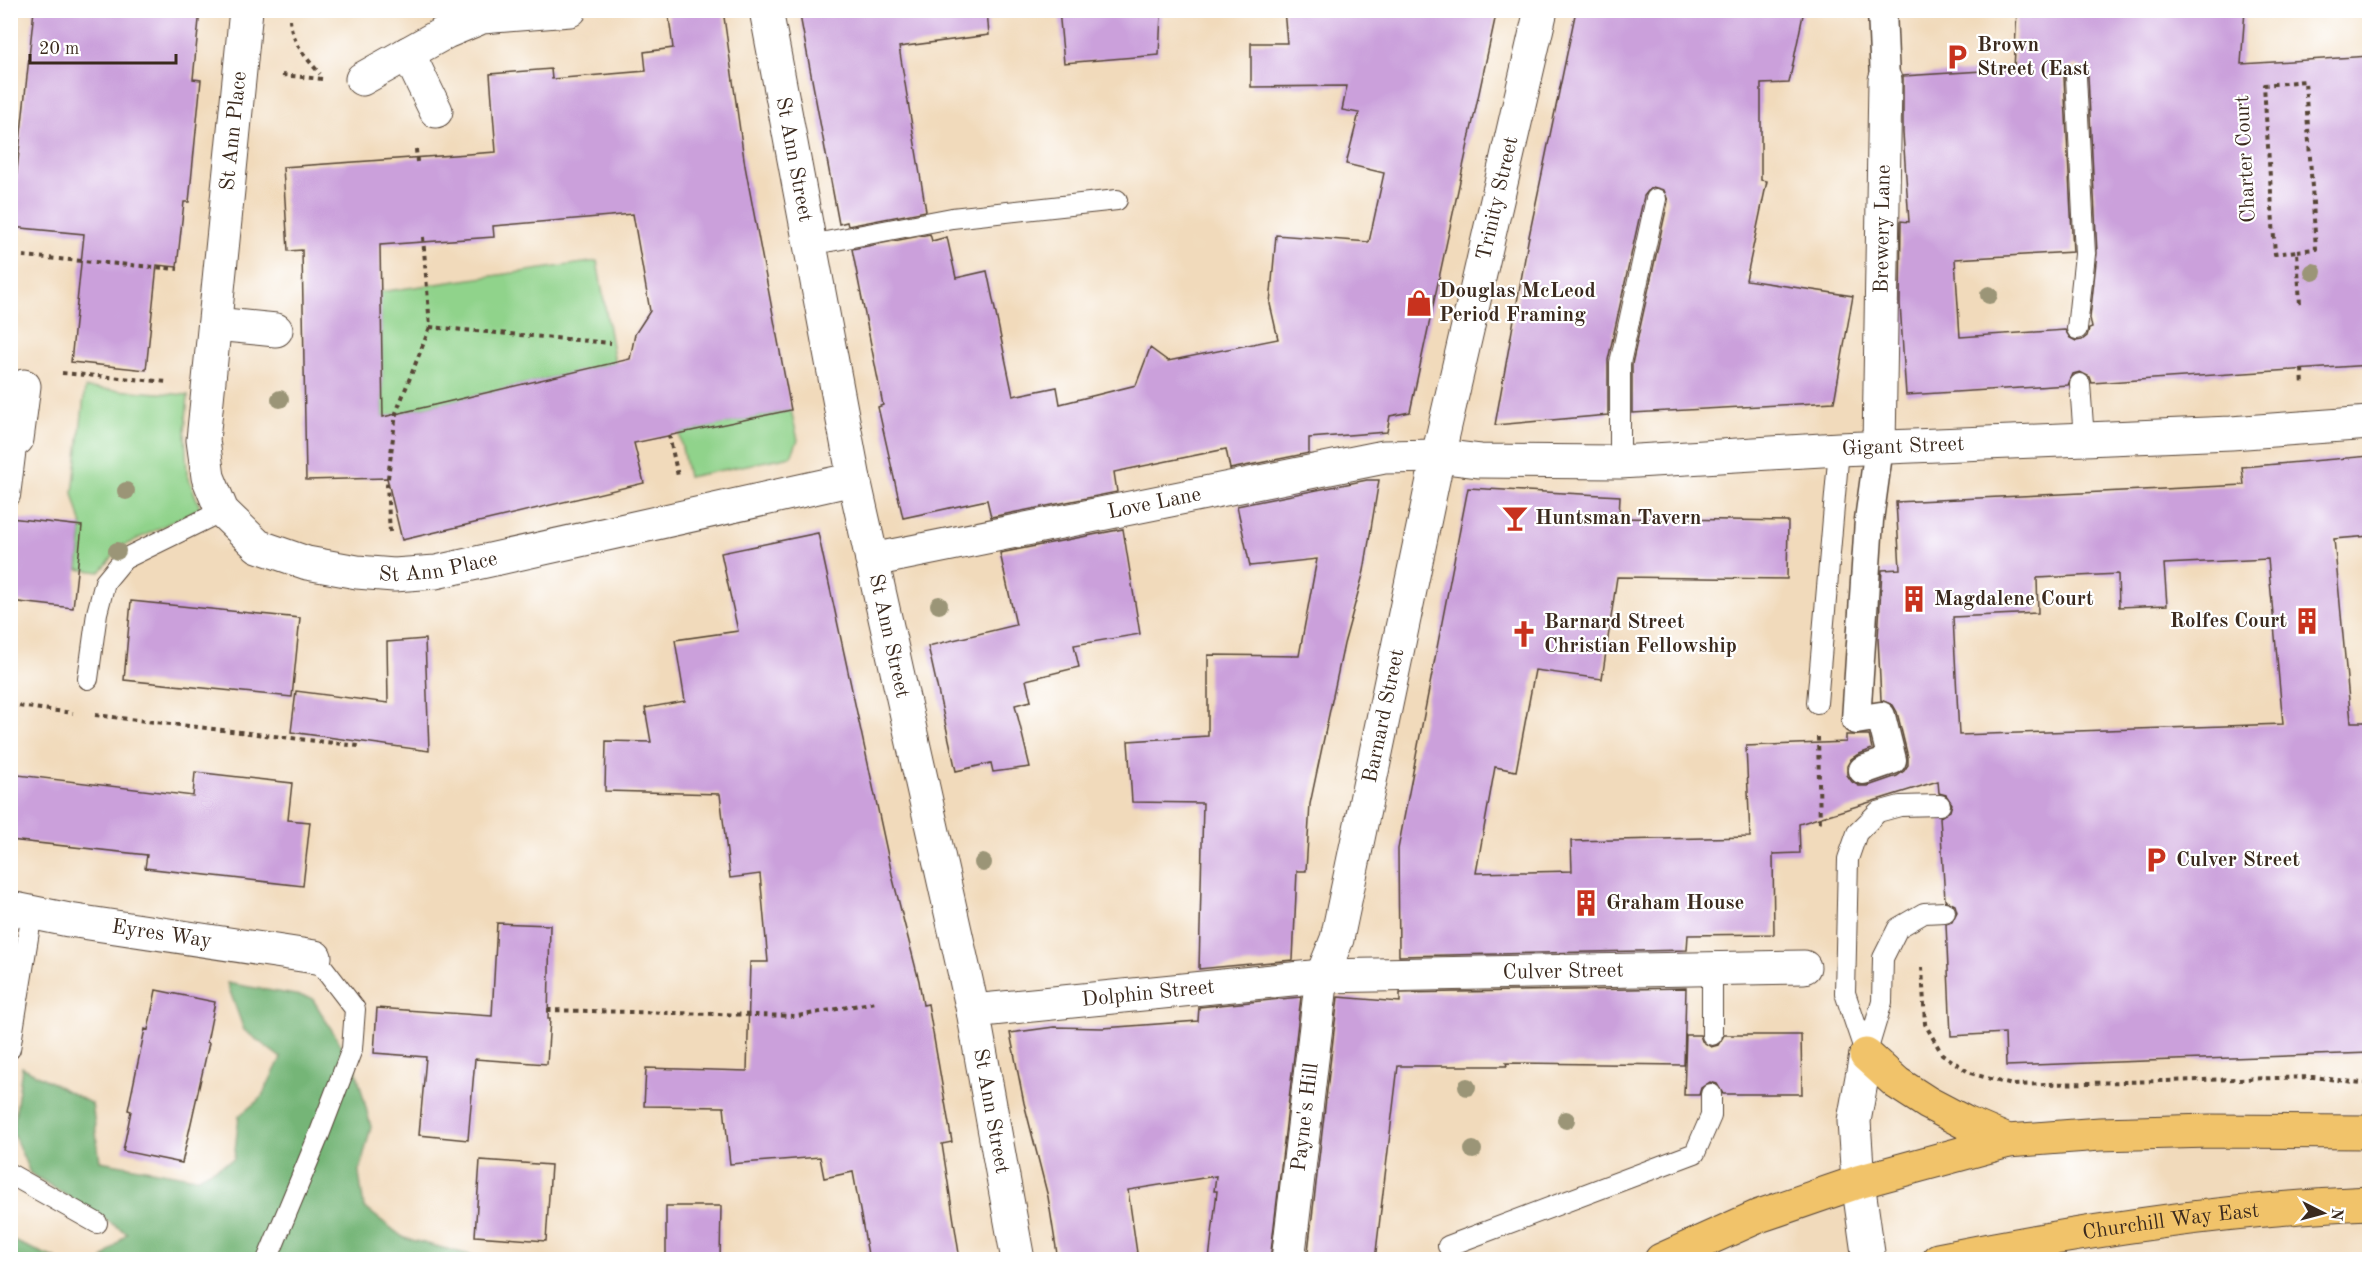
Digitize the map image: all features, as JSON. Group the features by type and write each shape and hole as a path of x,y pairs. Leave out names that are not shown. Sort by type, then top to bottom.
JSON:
{"highway":[{"path":"1866,1055 1897,1083 1928,1103 2008,1141"},
{"path":"1661,1260 1759,1216 1858,1182 2008,1141 2166,1132 2370,1132"},
{"name":"Churchill Way East","path":"1942,1259 2053,1237 2165,1221 2290,1208 2370,1203"}],"street":[{"name":"St Ann Place","path":"246,10 203,440 208,477 222,511 258,546 307,563 357,572 394,575 436,572 854,479"},
{"path":"362,79 446,32 482,17 570,10"},
{"name":"St Ann Street","path":"766,10 854,479 973,1011 1018,1260"},
{"name":"Trinity Street","path":"1438,456 1541,10"},
{"name":"Brewery Lane","path":"1879,447 1885,80 1882,10"},
{"path":"408,53 436,111"},
{"path":"215,324 276,330"},
{"path":"14,439 24,386"},
{"name":"Gigant Street","path":"1438,456 1480,460 1620,462 1839,448 2231,433 2370,423"},
{"path":"1863,770 1892,760 1881,716 1856,720 1869,520 1879,447"},
{"name":"Love Lane","path":"872,560 1384,457 1438,456"},
{"name":"Barnard Street","path":"1322,976 1337,939 1438,456"},
{"name":"Eyres Way","path":"21,910 315,957"},
{"name":"Culver Street","path":"1322,976 1804,967"},
{"name":"Dolphin Street","path":"973,1011 1322,976"},
{"name":"Payne's Hill","path":"1288,1260 1322,976"},
{"path":"1866,1055 1854,1121 1858,1182 1869,1260"}],"lane":[{"path":"2076,77 2085,254 2077,329"},
{"path":"1620,462 1620,363 1656,199"},
{"path":"810,246 952,218 1117,200"},
{"path":"2080,384 2084,439"},
{"path":"10,496 14,439"},
{"path":"1817,703 1839,448"},
{"path":"88,679 97,613 105,582 124,559 222,511"},
{"path":"1866,1055 1845,993 1848,859 1857,833 1878,812 1899,806 1940,805"},
{"path":"10,1049 21,910"},
{"path":"1866,1055 1882,1002 1883,958 1898,928 1924,913 1945,912"},
{"path":"267,1260 319,1136 352,1049 354,1009 315,957"},
{"path":"1712,969 1712,1035"},
{"path":"1449,1246 1695,1153 1711,1116 1711,1094"},
{"path":"10,1174 97,1223"}],"path":[{"path":"241,71 324,80 297,46 291,30 290,10"},
{"name":"Charter Court","path":"2306,81 2316,249 2297,251 2275,254 2264,85 2306,81"},
{"path":"394,575 387,486 396,413 430,327 423,237"},
{"path":"2297,251 2300,305"},
{"path":"22,256 220,273"},
{"path":"430,327 611,343"},
{"path":"24,386 27,369 208,385"},
{"path":"10,705 80,713"},
{"path":"92,715 359,746"},
{"path":"1922,967 1925,1023 1942,1054 1970,1073 2001,1082 2012,1084 2313,1077 2370,1084"},
{"path":"548,1010 798,1016 876,1002"}],"green space":[{"path":"597,261 615,363 383,417 380,292"},
{"path":"85,388 188,395 185,432 187,473 200,508 121,547 100,572 78,569 82,526 73,493"},
{"path":"791,410 798,440 791,456 688,477 679,433"},
{"path":"227,983 312,998 356,1069 371,1127 359,1174 364,1207 404,1238 486,1259 103,1259 127,1233 30,1173 13,1133 22,1067 92,1104 100,1161 196,1178 234,1159 239,1116 261,1098 281,1058 244,1030"},
{"path":"11,1240 57,1259 11,1259"}],"building":[{"path":"34,10 200,10 193,79 201,80 189,202 184,202 177,267 157,265 146,370 71,362 84,234 11,227"},
{"path":"668,10 723,10 745,166 791,410 634,443 644,483 402,540 387,478 306,480 302,250 288,251 283,167 496,152 490,74 551,69 552,79 646,71 644,52 673,48","holes":["633,214 650,311 635,334 630,359 383,417 380,245 494,237 493,226"]},
{"path":"799,10 987,10 989,35 899,47 926,211 848,226 847,222 839,224"},
{"path":"1059,10 1161,14 1159,55 1064,63"},
{"path":"1284,10 1497,10 1410,412 1390,416 1387,432 1309,438 1309,453 1230,469 1226,449 1114,472 1117,492 991,517 987,500 903,518 878,407 883,405 852,249 930,234 932,241 947,237 956,278 987,271 1013,396 1057,387 1060,404 1136,385 1150,348 1168,361 1278,339 1270,304 1276,235 1369,242 1384,173 1346,164 1359,113 1342,110 1347,86 1251,87 1251,43 1287,43"},
{"path":"1576,10 1804,10 1789,83 1761,84 1761,180 1767,181 1746,280 1853,296 1834,402 1632,413 1632,364 1668,201 1664,190 1653,187 1644,196 1608,360 1608,415 1495,425 1528,241"},
{"path":"2017,10 2245,10 2241,64 2370,56 2370,365 2092,383 2090,377 2080,372 2073,374 2068,385 1906,395 1900,304 1901,221 1909,222 1903,133 1903,76 2014,69","holes":["2076,65 2086,70 2097,253 2090,318 2092,328 2089,329 2087,336 2076,341 2070,338 2065,330 1960,337 1955,259 2073,252 2064,78 2069,67"]},
{"path":"2370,456 2370,536 2334,539 2351,722 2370,722 2370,1053 2006,1066 2005,1033 1951,1036 1946,924 1952,922 1957,912 1955,905 1945,900 1940,817 1950,811 1952,804 1946,795 1939,793 1938,781 1799,824 1800,853 1773,854 1774,934 1688,935 1687,950 1399,956 1398,849 1468,488 1620,496 1619,518 1788,521 1787,579 1617,577 1602,679 1535,670 1516,771 1495,767 1476,873 1572,871 1571,841 1750,837 1746,746 1846,742 1846,735 1869,735 1872,749 1851,759 1847,766 1847,775 1852,782 1859,786 1868,786 1897,776 1904,771 1908,765 1908,757 1897,712 1893,705 1881,700 1878,638 1882,570 1900,569 1896,502 2244,485 2242,467","holes":["2268,559 2283,724 1959,735 1953,617 2038,613 2037,578 2118,574 2119,607 2167,605 2164,564"]},
{"path":"1367,480 1379,480 1364,571 1344,644 1310,804 1306,871 1297,871 1293,960 1199,969 1203,803 1132,802 1128,741 1208,736 1208,655 1299,656 1317,559 1250,566 1237,506"},
{"path":"10,518 82,526 73,608 10,601"},
{"path":"1123,529 1140,634 1074,645 1079,667 1026,680 1031,701 1015,705 1030,767 993,772 991,763 956,771 928,646 1016,625 1000,553"},
{"path":"818,533 893,879 923,1005 928,1004 952,1142 942,1144 960,1260 869,1260 853,1172 824,1178 820,1157 730,1164 724,1107 644,1106 646,1068 747,1071 750,962 768,962 760,874 730,878 720,794 605,791 606,741 651,742 645,708 685,701 675,640 738,631 721,553"},
{"path":"131,601 300,618 292,697 124,680"},
{"path":"425,639 429,751 291,732 296,691 388,703 387,642"},
{"path":"195,772 292,783 288,820 310,822 303,886 145,868 147,855 10,840 10,774 193,796"},
{"path":"497,923 550,925 548,1019 550,1019 547,1064 475,1059 468,1140 419,1135 426,1057 374,1053 377,1008 492,1016"},
{"path":"1686,988 1684,1065 1506,1063 1507,1066 1398,1066 1375,1260 1307,1260 1338,997 1400,1002 1400,993"},
{"path":"156,990 215,1002 207,1042 209,1043 182,1163 123,1151 131,1111 128,1110 145,1029 148,1030"},
{"path":"1301,997 1270,1260 1209,1260 1217,1191 1214,1191 1216,1176 1128,1190 1138,1260 1058,1260 1048,1197 1024,1103 1010,1033 1054,1027 1103,1028 1198,1021 1199,1007"},
{"path":"1686,1035 1700,1035 1702,1041 1711,1047 1718,1045 1724,1035 1801,1035 1802,1094 1723,1094 1717,1084 1710,1082 1701,1088 1699,1095 1684,1095"},
{"path":"480,1160 551,1165 546,1241 475,1236"},
{"path":"666,1206 721,1206 720,1260 666,1260"}],"place":[{"name":"Brown Street (East","path":"1957,57"},
{"name":"Douglas McLeod Period Framing","path":"1419,303"},
{"name":"Huntsman Tavern","path":"1515,518"},
{"name":"Magdalene Court","path":"1914,599"},
{"name":"Rolfes Court","path":"2307,621"},
{"name":"Barnard Street Christian Fellowship","path":"1524,634"},
{"name":"Culver Street","path":"2156,860"},
{"name":"Graham House","path":"1586,903"}]}
